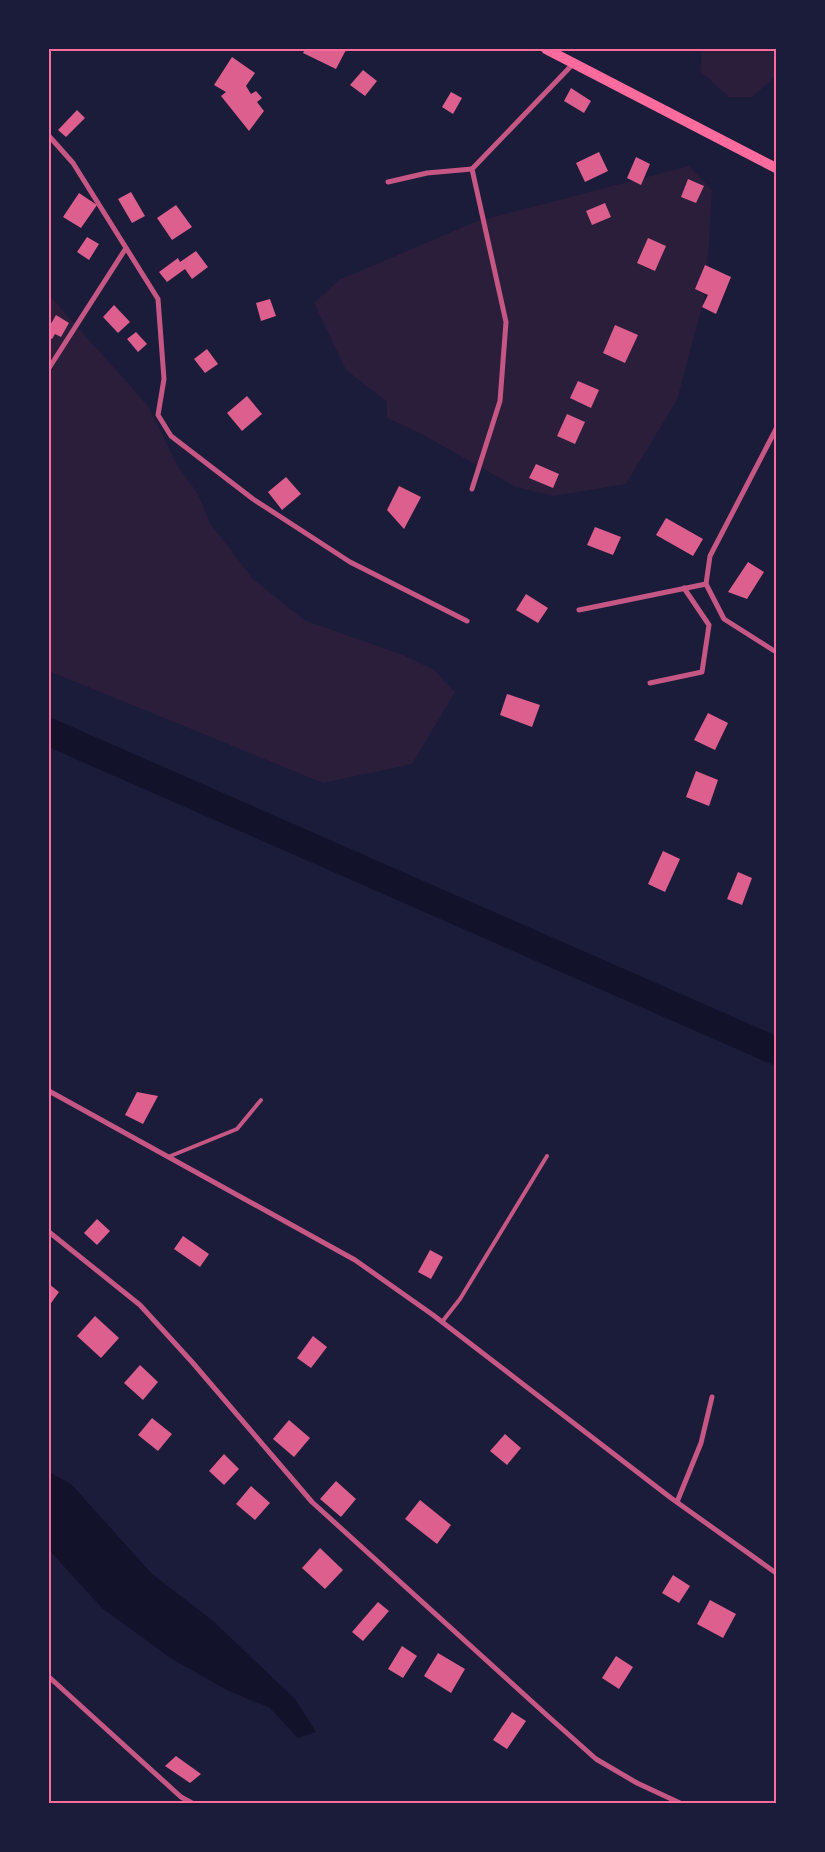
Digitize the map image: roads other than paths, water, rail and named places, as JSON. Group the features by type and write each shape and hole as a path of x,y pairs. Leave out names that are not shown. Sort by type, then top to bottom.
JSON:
{"main road":[{"path":"546,49 776,168"}],"street":[{"path":"388,182 427,172 472,169 574,63"},
{"path":"49,136 73,164 158,299 164,379 158,416 172,436 253,499 350,562 467,621"},
{"path":"472,169 506,322 500,401 472,489"},
{"path":"49,368 126,248"},
{"path":"776,429 710,556 706,584 724,620 776,652"},
{"path":"579,610 706,584"},
{"path":"650,683 702,672 709,626 684,588"},
{"path":"49,1091 355,1260 442,1322 677,1502 776,1573"},
{"path":"49,1232 140,1305 192,1362 312,1502 596,1760 680,1803"},
{"path":"677,1502 701,1443 712,1397"},
{"path":"49,1677 181,1796 192,1803"}],"lane":[{"path":"168,1157 237,1130 261,1100"},
{"path":"442,1322 460,1299 547,1156"}],"waterway":[{"path":"49,732 776,1051"}]}
